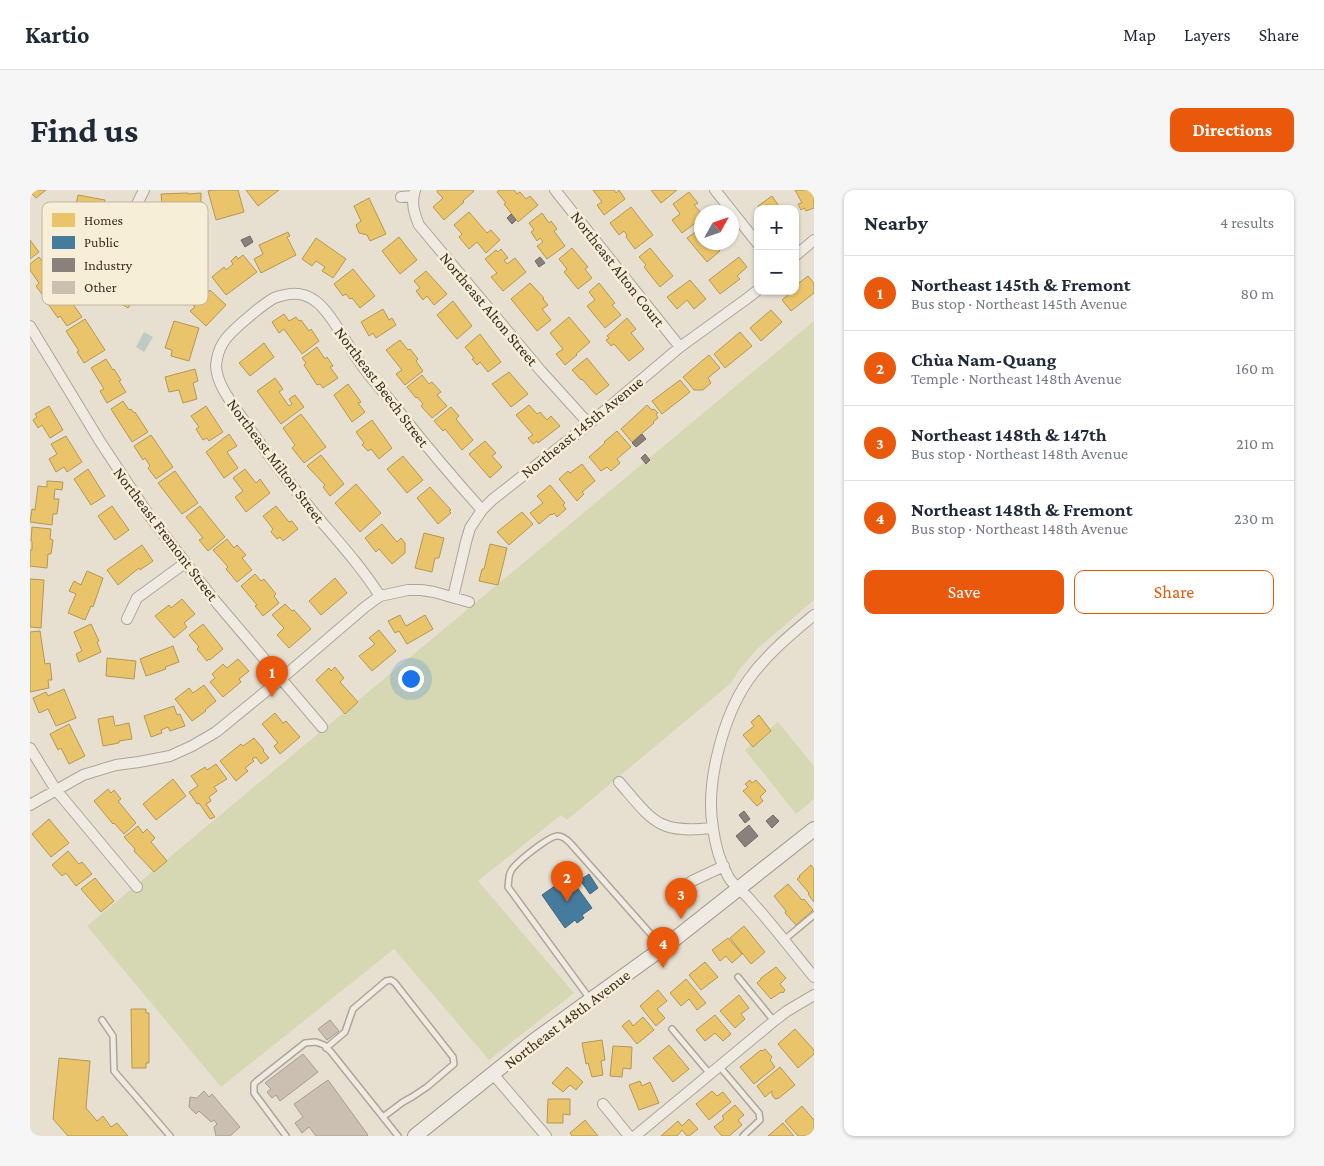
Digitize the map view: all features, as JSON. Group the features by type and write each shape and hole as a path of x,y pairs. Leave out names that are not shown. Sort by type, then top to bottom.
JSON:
{"main road":[{"name":"Northeast 148th Avenue","path":"415,1136 535,1040 663,948 814,829"}],"street":[{"path":"138,202 144,190"},
{"name":"Northeast Alton Court","path":"556,190 680,347"},
{"path":"715,190 754,239"},
{"name":"Northeast Alton Street","path":"401,196 414,193 413,210 419,225 541,371 589,424"},
{"path":"799,253 814,240"},
{"name":"Northeast 145th Avenue","path":"453,597 470,528 482,510 492,500 589,424 680,347 754,293"},
{"name":"Northeast Beech Street","path":"246,320 268,302 282,295 300,294 316,301 325,309 360,363 451,476 482,510"},
{"name":"Northeast Milton Street","path":"246,320 223,341 216,363 220,384 259,442 367,576 380,596"},
{"name":"Northeast Fremont Street","path":"30,326 119,471 148,514 211,596 322,727"},
{"path":"127,619 137,598 185,563"},
{"path":"30,805 83,775 116,765 170,756 216,732 380,596 408,590 421,590 469,602"},
{"path":"814,615 762,662 740,694 723,732 716,767 712,806 712,828 728,878 750,899 814,977"},
{"path":"30,748 56,790 137,887"},
{"path":"618,782 648,816 664,826 691,830 712,828"},
{"path":"680,890 692,881 724,866"},
{"path":"635,1136 774,1021 814,995"},
{"path":"493,1074 546,1136"},
{"path":"603,1104 629,1136"}],"lane":[{"path":"590,1000 508,887 510,872 518,862 536,848 553,836 560,836 572,844 663,948"},
{"path":"784,940 814,915"},
{"path":"738,977 774,1021"},
{"path":"326,1048 346,1032 353,1009 386,981 391,980 395,983 453,1057 454,1064 427,1087 403,1102 383,1118"},
{"path":"102,1020 112,1036 114,1071 170,1136"},
{"path":"672,1029 710,1074"},
{"path":"286,1136 254,1093 254,1084 304,1043 316,1042 326,1048 398,1136"},
{"path":"719,1066 759,1113 760,1120 742,1136"}],"green space":[{"path":"814,321 814,600 757,649 739,670 731,683 567,820 561,815 478,881 574,993 489,1060 394,949 221,1087 87,926"},
{"path":"778,722 814,766 814,799 796,814 745,750"}],"shaded area":[{"path":"144,332 153,337 144,352 136,347"}],"building: Homes":[{"path":"30,190 46,190 36,198"},
{"path":"238,190 244,212 216,220 208,191"},
{"path":"246,190 279,190 258,206"},
{"path":"438,190 474,191 444,220 433,207 443,198 437,192"},
{"path":"499,190 514,190 517,194 520,192 526,199 530,196 538,205 518,222 504,204 506,203 497,192"},
{"path":"593,190 614,190 616,193 619,190 625,199 604,215 597,205 602,202"},
{"path":"651,190 677,190 661,203"},
{"path":"795,190 814,190 814,208 806,211 804,208 801,210 798,204 802,203"},
{"path":"689,192 698,203 694,205 694,224 682,233 672,220 680,214 673,204"},
{"path":"201,193 201,202 162,202 161,194"},
{"path":"78,195 105,200 105,202 77,202"},
{"path":"772,196 778,205 759,205"},
{"path":"369,198 386,234 370,241 367,235 359,233 356,225 361,221 354,206"},
{"path":"631,207 653,235 635,249 624,231 619,235 610,223"},
{"path":"469,212 487,233 491,230 500,240 486,253 477,242 469,249 459,237 462,234 454,225"},
{"path":"542,213 549,223 551,221 557,229 554,231 565,246 547,259 537,246 543,242 540,238 537,241 531,232 534,230 529,223"},
{"path":"288,232 290,236 287,237 296,255 261,273 254,259 263,254 259,245"},
{"path":"694,233 694,246 687,238"},
{"path":"399,237 417,260 400,274 382,251"},
{"path":"316,238 346,259 333,278 322,271 325,267 316,261 312,266 302,259"},
{"path":"30,240 39,252 30,259"},
{"path":"572,248 588,267 585,269 592,278 578,289 564,272 567,269 559,259"},
{"path":"650,248 673,276 660,287 644,267 646,265 639,257"},
{"path":"501,249 508,258 504,260 507,264 515,258 526,272 503,291 491,277 497,273 485,259 496,250 498,252"},
{"path":"697,250 719,250 720,251 707,262"},
{"path":"243,255 257,272 226,295 212,277 224,267 226,270 233,264 231,261 236,256 238,259"},
{"path":"39,257 42,261 42,294 36,286 39,283 30,270 30,264"},
{"path":"739,257 747,267 737,276 740,279 720,294 709,280"},
{"path":"353,269 375,296 360,308 352,298 350,299 346,294 343,296 334,284"},
{"path":"426,271 447,294 434,305 427,296 423,300 416,291 420,288 414,281"},
{"path":"808,276 814,283 814,293 791,311 782,300 788,295 799,295 799,283"},
{"path":"690,280 706,299 694,309 687,300 677,309 667,297"},
{"path":"530,283 548,305 542,309 551,320 537,331 511,299"},
{"path":"599,283 615,303 612,305 621,315 605,328 587,306 595,300 589,292"},
{"path":"210,290 226,305 206,326 190,311 195,307 193,305 208,305 208,292"},
{"path":"453,301 472,326 457,339 437,315"},
{"path":"49,305 74,305 82,317 67,326 60,316 58,318"},
{"path":"383,309 389,320 392,318 396,325 376,338 373,333 369,336 361,322"},
{"path":"771,310 782,322 761,341 750,328"},
{"path":"284,314 289,321 296,317 299,321 301,320 309,331 311,329 319,341 302,354 284,329 279,333 272,322"},
{"path":"569,317 590,342 565,365 556,354 563,349 550,333"},
{"path":"627,318 636,329 631,333 644,349 629,361 614,344 611,346 606,340 609,338 607,336"},
{"path":"85,319 105,350 84,363 77,352 79,351 66,331"},
{"path":"174,321 199,328 189,361 171,356 172,350 165,348"},
{"path":"740,332 752,346 725,368 714,354"},
{"path":"480,334 501,362 488,372 480,362 477,365 465,347"},
{"path":"400,340 418,359 416,361 423,371 405,385 396,374 402,370 386,350"},
{"path":"264,343 274,357 250,376 239,363"},
{"path":"317,347 325,359 327,357 333,366 330,367 338,378 323,388 320,384 317,385 304,365 306,363 302,358"},
{"path":"709,355 720,368 708,378 711,383 703,390 694,390 683,377"},
{"path":"587,358 609,385 596,395 572,370"},
{"path":"106,359 121,380 119,381 126,392 107,403 100,391 104,389 91,368"},
{"path":"195,369 198,381 193,383 197,399 183,403 179,390 169,392 165,377"},
{"path":"509,372 528,394 511,407 492,384"},
{"path":"422,375 429,384 432,382 441,392 437,395 447,406 432,418 421,406 423,404 407,387"},
{"path":"275,378 283,389 279,392 289,406 292,404 289,399 295,395 304,407 281,424 257,391"},
{"path":"680,380 690,392 662,414 652,401"},
{"path":"348,384 361,402 358,403 365,412 352,422 334,395"},
{"path":"123,401 129,410 131,409 135,412 148,432 132,442 111,409"},
{"path":"529,405 537,414 540,412 547,420 551,416 560,426 538,443 537,441 533,444 528,438 533,435 516,415"},
{"path":"647,405 658,413 656,414 658,418 632,442 621,429"},
{"path":"49,406 63,430 50,438 42,425 38,428 33,420 37,417 35,414"},
{"path":"206,406 223,432 209,441 207,438 203,440 196,429 199,427 191,416"},
{"path":"451,407 459,416 456,419 473,440 462,450 445,429 443,431 434,421"},
{"path":"301,414 326,447 304,463 292,448 295,445 283,428"},
{"path":"372,420 392,448 379,459 371,449 368,451 362,445 364,443 356,432"},
{"path":"617,431 631,447 617,459 620,463 611,471 607,467 601,471 589,457"},
{"path":"229,434 237,446 227,452 238,468 224,478 206,452"},
{"path":"151,435 173,467 156,479 148,468 150,466 145,458 143,460 134,446"},
{"path":"66,436 82,462 67,472 64,467 56,472 49,459 57,454 51,444"},
{"path":"485,441 496,453 492,456 502,467 490,478 469,454"},
{"path":"321,455 344,484 330,496 323,487 325,485 307,466"},
{"path":"403,456 423,480 407,493 387,469"},
{"path":"582,464 595,481 582,492 584,494 577,501 559,479 568,471 570,473"},
{"path":"88,469 105,496 91,505 74,479"},
{"path":"245,469 256,483 260,479 270,493 246,512 235,497 243,491 233,478"},
{"path":"175,471 198,503 182,514 158,483"},
{"path":"47,481 63,482 62,490 55,489 54,499 59,499 57,514 53,514 52,525 30,522 32,509 35,510 38,486 47,487"},
{"path":"356,484 381,513 360,532 335,503"},
{"path":"550,485 565,503 563,505 566,509 557,517 554,513 551,514 539,524 530,513 543,503 537,496"},
{"path":"430,487 451,510 449,511 451,513 438,524 417,498"},
{"path":"112,506 129,530 115,540 98,516"},
{"path":"200,506 225,537 208,551 199,540 203,538 186,517"},
{"path":"276,506 289,522 292,521 298,529 283,541 280,537 277,539 271,532 273,529 263,516"},
{"path":"522,512 533,524 509,545 497,532"},
{"path":"382,524 397,542 401,538 405,543 405,553 392,564 379,549 376,552 365,538"},
{"path":"32,527 51,529 50,539 53,540 51,554 48,554 47,568 30,566"},
{"path":"424,533 444,538 439,558 435,558 432,572 415,568"},
{"path":"227,539 234,548 237,545 246,555 242,558 252,570 237,582 226,569 228,567 213,550"},
{"path":"490,544 507,548 498,585 479,581"},
{"path":"142,545 153,561 140,570 139,568 118,585 107,570"},
{"path":"87,571 103,578 93,607 91,606 85,620 68,613 76,594 69,591 74,581 81,585"},
{"path":"255,574 261,581 264,579 276,594 274,596 279,603 263,616 255,606 257,605 241,586"},
{"path":"335,578 347,593 321,615 309,601"},
{"path":"30,579 44,580 41,628 30,627"},
{"path":"182,599 195,614 184,623 187,627 174,638 155,616 169,605 171,608"},
{"path":"285,604 292,611 294,610 311,629 289,648 277,635 284,628 272,615"},
{"path":"400,615 406,626 425,615 433,629 407,644 399,631 395,633 388,621"},
{"path":"91,624 99,641 97,642 101,652 79,662 76,654 82,651 74,632"},
{"path":"203,624 223,649 207,661 189,635"},
{"path":"379,630 396,651 372,671 359,656 375,644 369,638"},
{"path":"40,631 45,664 50,663 52,680 48,680 49,688 30,692 30,632"},
{"path":"173,646 179,662 146,676 140,659"},
{"path":"107,658 136,661 134,679 106,676"},
{"path":"238,659 249,671 239,679 241,682 223,697 210,682 215,678 212,674 223,664 227,668"},
{"path":"335,667 344,678 340,682 358,702 345,714 316,680 329,668 331,671"},
{"path":"204,685 216,701 192,721 175,699 189,688 193,693"},
{"path":"64,689 76,718 56,726 48,709 39,713 33,698 46,692 48,696"},
{"path":"174,706 177,715 180,714 185,726 170,731 168,727 161,730 162,733 151,737 144,716"},
{"path":"275,713 283,723 286,721 300,737 280,754 274,746 278,743 262,724"},
{"path":"759,715 771,731 753,747 743,735 754,726 751,722"},
{"path":"113,716 115,726 129,723 132,739 103,746 98,719"},
{"path":"69,724 85,756 69,764 61,748 58,750 50,734"},
{"path":"254,738 269,758 261,764 256,757 252,759 254,761 245,768 248,771 236,781 220,761 241,744 243,746"},
{"path":"216,764 227,779 214,787 217,791 209,797 211,801 206,804 215,817 210,819 189,792 198,786 191,776 205,767 207,770"},
{"path":"173,779 186,796 156,820 143,804"},
{"path":"750,780 752,783 756,780 766,791 760,797 763,801 757,806 743,791 748,787 745,784"},
{"path":"108,789 111,793 114,790 121,799 118,801 136,823 124,834 94,801"},
{"path":"49,819 69,843 51,857 32,834"},
{"path":"138,826 143,833 147,829 155,838 151,842 167,861 154,872 134,851 135,849 124,837"},
{"path":"68,851 79,864 82,862 92,874 76,886 66,873 62,876 52,865"},
{"path":"811,865 814,869 814,902 797,879"},
{"path":"95,878 114,901 101,912 81,889"},
{"path":"788,884 813,910 796,925 785,913 786,911 774,896"},
{"path":"744,926 765,952 751,964 730,938"},
{"path":"728,938 742,954 732,963 726,956 720,961 712,950"},
{"path":"705,962 718,977 701,990 689,975"},
{"path":"776,967 786,978 780,984 785,990 771,999 757,983"},
{"path":"686,979 706,1003 697,1010 689,999 681,1006 670,993"},
{"path":"658,990 667,1001 657,1009 665,1018 656,1026 640,1006"},
{"path":"739,995 749,1008 741,1014 745,1019 735,1028 720,1011"},
{"path":"131,1009 146,1009 146,1013 149,1013 149,1063 146,1063 146,1068 132,1068"},
{"path":"715,1015 731,1034 723,1041 715,1033 705,1041 696,1030"},
{"path":"643,1017 654,1030 637,1044 622,1026 629,1020 633,1026"},
{"path":"795,1029 814,1050 814,1054 798,1068 778,1044"},
{"path":"602,1040 605,1060 601,1061 603,1075 592,1077 588,1063 586,1064 582,1043"},
{"path":"669,1045 689,1069 673,1082 653,1058"},
{"path":"613,1046 632,1047 631,1069 623,1068 622,1077 610,1076"},
{"path":"765,1049 772,1057 770,1060 775,1067 754,1084 740,1067 761,1050"},
{"path":"59,1058 90,1061 86,1108 97,1121 103,1116 111,1127 117,1123 128,1136 68,1136 53,1119"},
{"path":"567,1067 583,1082 576,1090 570,1085 563,1092 552,1083"},
{"path":"780,1067 795,1085 779,1098 775,1099 772,1091 765,1097 757,1086"},
{"path":"640,1081 642,1086 650,1082 659,1103 639,1110 629,1085"},
{"path":"712,1091 717,1096 723,1092 731,1102 709,1120 696,1104"},
{"path":"548,1099 570,1099 570,1115 563,1114 563,1123 547,1123"},
{"path":"735,1105 744,1115 738,1120 742,1125 729,1136 722,1136 714,1127 724,1119 722,1116"},
{"path":"802,1106 814,1119 814,1136 798,1136 785,1121"},
{"path":"689,1119 698,1129 689,1136 682,1130 677,1136 661,1136 678,1121 682,1126"},
{"path":"585,1120 598,1136 572,1136 570,1133"},
{"path":"783,1123 794,1136 768,1136"}],"building: Public":[{"path":"589,874 598,888 590,894 580,880"},
{"path":"569,876 592,908 582,915 584,918 577,923 575,920 565,928 542,895"}],"building: Industry":[{"path":"511,214 516,220 512,224 507,218"},
{"path":"250,236 253,242 245,247 241,240"},
{"path":"540,257 545,263 539,267 535,261"},
{"path":"642,434 646,439 636,447 632,443"},
{"path":"645,454 650,460 646,464 641,458"},
{"path":"744,811 750,819 745,823 739,815"},
{"path":"773,815 779,821 772,828 766,821"},
{"path":"749,825 758,836 745,847 736,836"}],"building: Other":[{"path":"330,1020 339,1031 327,1040 318,1029"},
{"path":"303,1054 318,1072 280,1101 276,1095 272,1098 267,1092 271,1089 265,1083"},
{"path":"328,1080 367,1136 316,1136 309,1127 302,1133 295,1123 303,1117 294,1104"},
{"path":"204,1091 209,1097 212,1094 240,1127 230,1136 216,1136 214,1127 217,1124 214,1120 211,1122 199,1111 196,1114 189,1107 190,1097 197,1098"}],"place":[{"name":"Northeast 145th & Fremont","path":"272,697"},
{"name":"Chùa Nam-Quang","path":"567,902"},
{"name":"Northeast 148th & 147th","path":"681,919"},
{"name":"Northeast 148th & Fremont","path":"663,968"}]}
